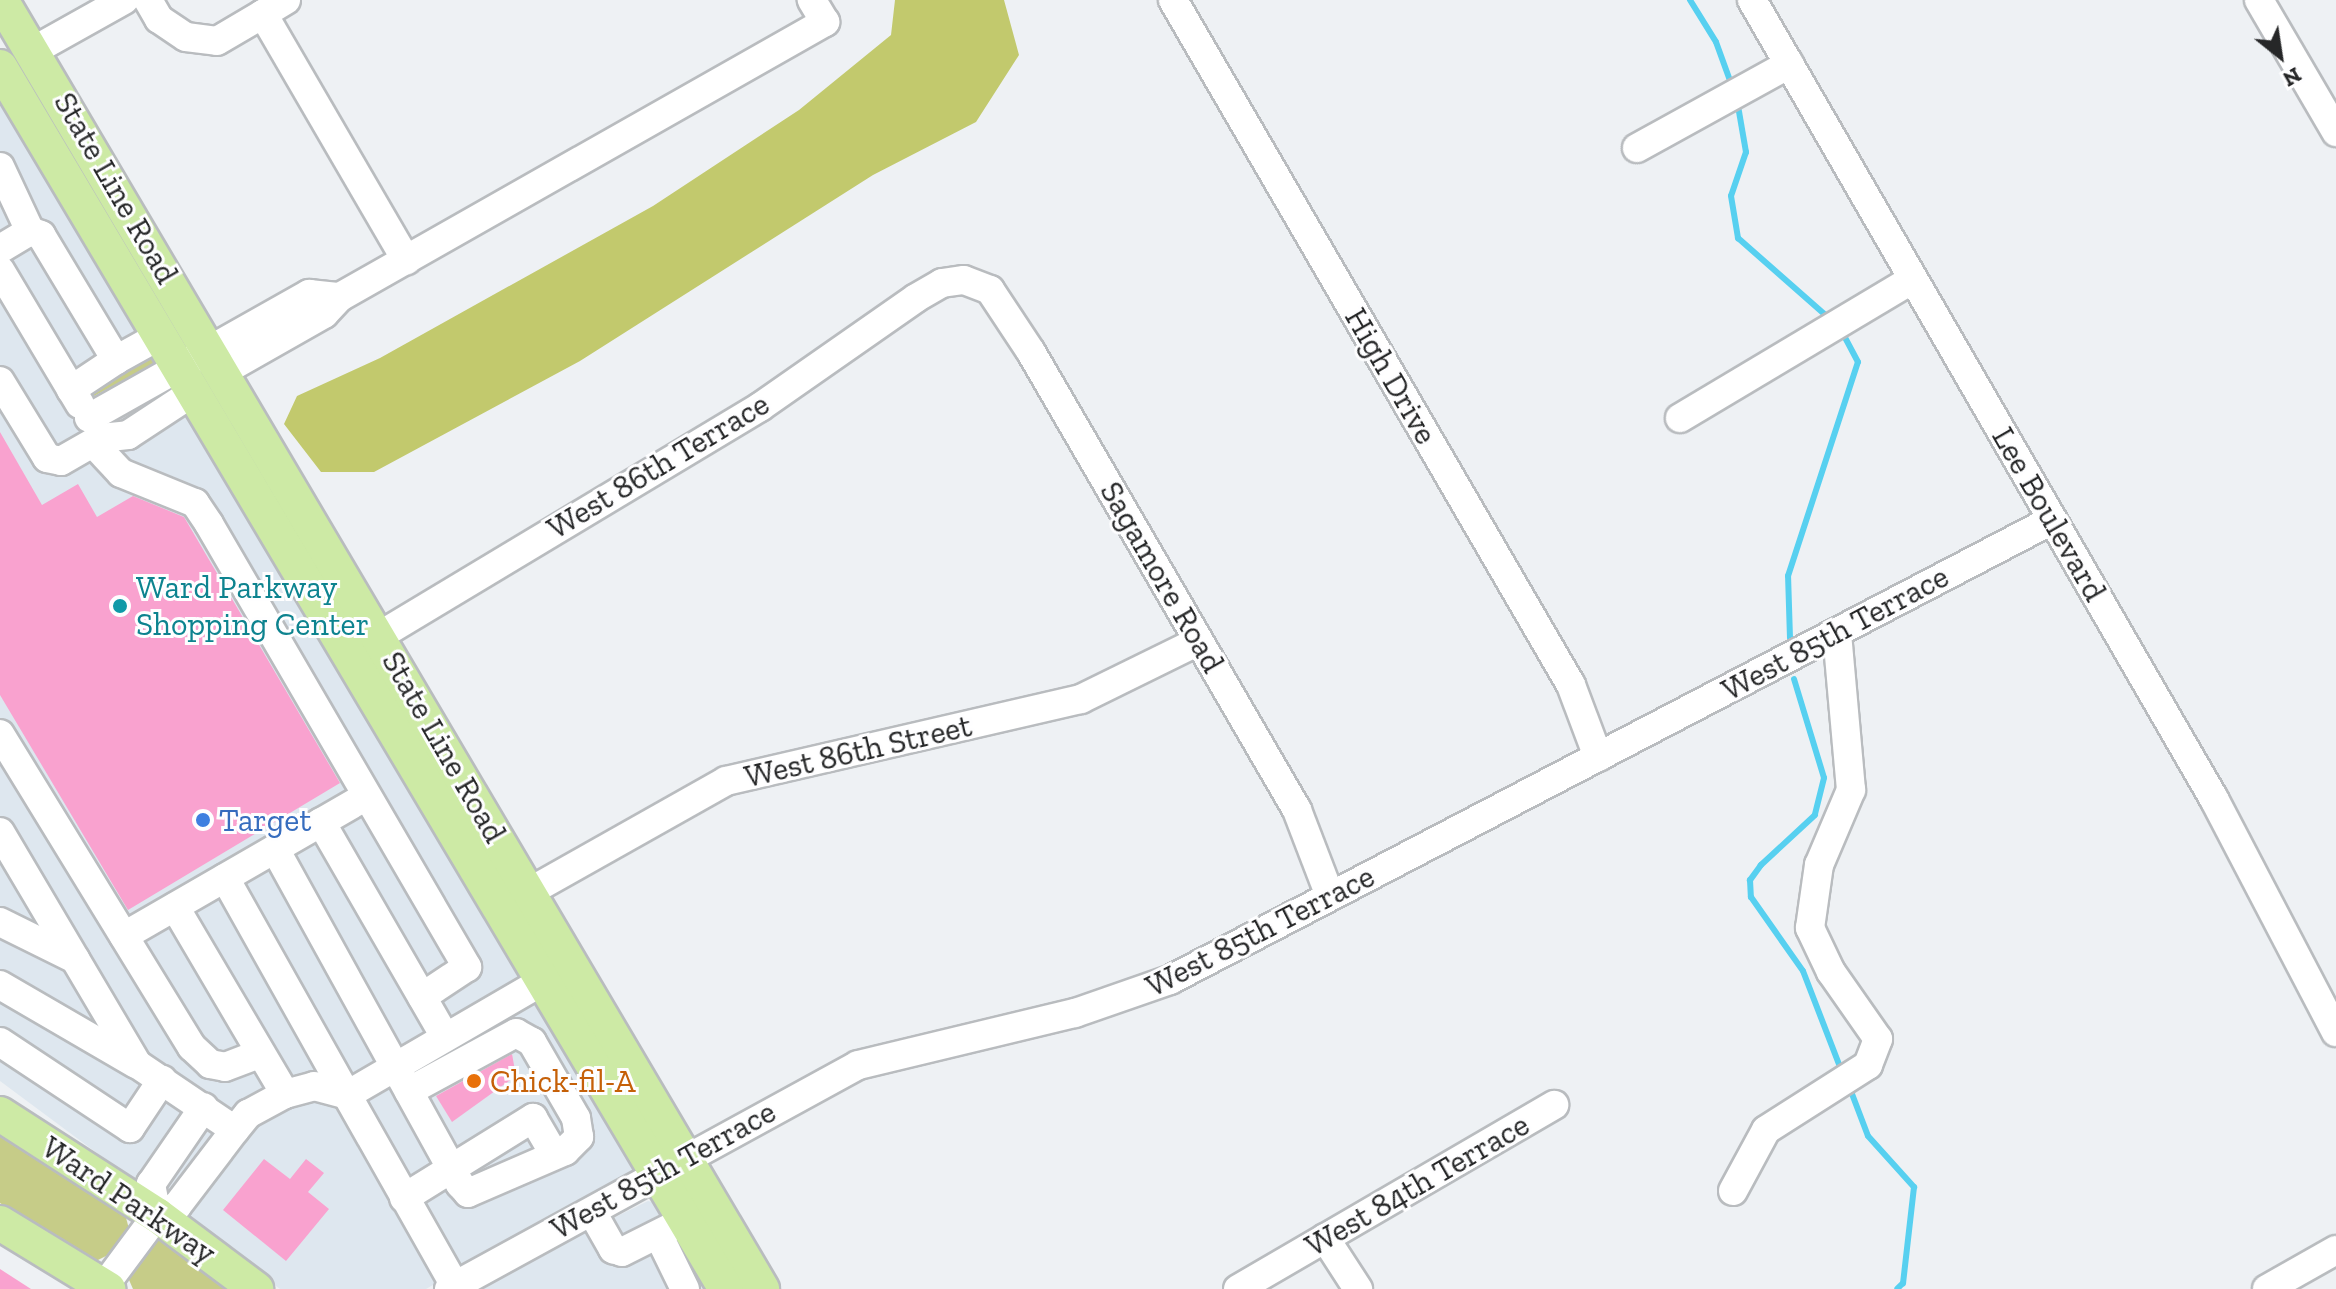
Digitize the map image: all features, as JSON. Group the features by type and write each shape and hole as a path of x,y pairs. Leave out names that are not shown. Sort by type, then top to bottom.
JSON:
{"main road":[{"name":"State Line Road","path":"1,0 31,52 56,84 214,360 529,892 671,1169 672,1229 726,1289"},
{"name":"State Line Road","path":"0,67 350,654 541,982 671,1169 762,1289"},
{"name":"Ward Parkway","path":"0,1114 157,1215 256,1289"},
{"path":"0,1223 105,1288"}],"street":[{"path":"31,52 124,0"},
{"path":"148,0 159,19 186,37 217,41 274,7 406,260"},
{"path":"0,381 47,458 61,461 95,433 214,360 309,294 340,297 825,22 812,0"},
{"name":"High Drive","path":"1173,0 1571,685 1598,757"},
{"path":"2259,0 2336,132"},
{"name":"Lee Boulevard","path":"1755,1 2265,890 2336,1032"},
{"path":"1637,148 1789,64"},
{"path":"0,167 30,231 41,235 116,360"},
{"path":"0,249 30,231"},
{"path":"0,270 121,473 195,503 467,967 422,997"},
{"path":"1680,418 1913,279"},
{"name":"West 86th Terrace","path":"350,654 748,414 942,283 964,280"},
{"name":"Sagamore Road","path":"964,280 990,290 1002,306 1297,810 1330,896"},
{"path":"71,390 145,344"},
{"name":"West 85th Terrace","path":"467,1284 858,1065 1131,997 2052,520"},
{"path":"1733,1191 1766,1130 1868,1065 1878,1039 1831,972 1810,928 1819,865 1851,790 1837,633"},
{"name":"West 86th Street","path":"529,892 726,781 1081,699 1199,641"},
{"path":"0,734 192,1047 210,1064 225,1067 257,1055"},
{"path":"124,936 366,796"},
{"path":"321,822 445,1037"},
{"path":"0,832 137,1064"},
{"path":"105,1288 157,1215 177,1206 248,1114 285,1094 314,1086 347,1095 402,1079 505,1037 525,1037 576,1118 579,1137 554,1154 479,1193 468,1193 451,1167 402,1079 275,849"},
{"path":"225,878 404,1198 467,1284"},
{"path":"175,907 257,1055 285,1094"},
{"path":"0,922 75,959"},
{"path":"402,1079 445,1037 541,982"},
{"path":"0,985 137,1064 235,1130"},
{"path":"0,1042 130,1128 162,1080"},
{"name":"West 84th Terrace","path":"1238,1289 1554,1105"},
{"path":"157,1215 151,1184 204,1107"},
{"path":"404,1198 533,1118 554,1154"},
{"path":"592,1212 613,1249 622,1252 672,1229 685,1289"},
{"path":"1325,1238 1358,1289"},
{"path":"2267,1289 2336,1250"}],"shaded area":[{"name":"Ward Parkway Shopping Center","path":"0,84 648,1163 426,1289 280,1289 0,1081"},
{"path":"648,1201 656,1203 712,1289 469,1289"}],"green space":[{"path":"895,0 1004,0 1019,55 976,122 873,175 580,361 374,472 321,472 284,424 297,396 380,358 653,206 799,110 891,35"},
{"path":"149,352 159,361 94,396 94,390"},
{"path":"0,1131 124,1210 129,1229 112,1253 94,1262 0,1203"},
{"path":"164,1238 230,1289 133,1289 126,1273 152,1239"}],"building":[{"name":"Ward Parkway Shopping Center","path":"0,432 42,505 78,484 97,517 133,496 184,517 340,783 128,910 0,695"},
{"name":"Chick-fil-A","path":"512,1054 516,1076 452,1122 436,1096"},
{"path":"264,1159 290,1179 306,1159 324,1173 308,1192 329,1209 286,1261 223,1210"},
{"path":"0,1269 31,1289 0,1289"}],"waterway":[{"path":"1690,0 1716,42 1732,86"},
{"path":"1737,100 1746,152 1731,196 1738,238 1830,319"},
{"path":"1790,638 1788,576 1858,362 1841,330"},
{"path":"1794,679 1824,778 1815,815 1761,865 1750,880 1751,897 1803,971 1842,1072"},
{"path":"1849,1086 1868,1136 1914,1187 1903,1283 1897,1289"}],"place":[{"name":"Ward Parkway Shopping Center","path":"120,606"},
{"name":"Target","path":"203,820"},
{"name":"Chick-fil-A","path":"474,1081"}]}
